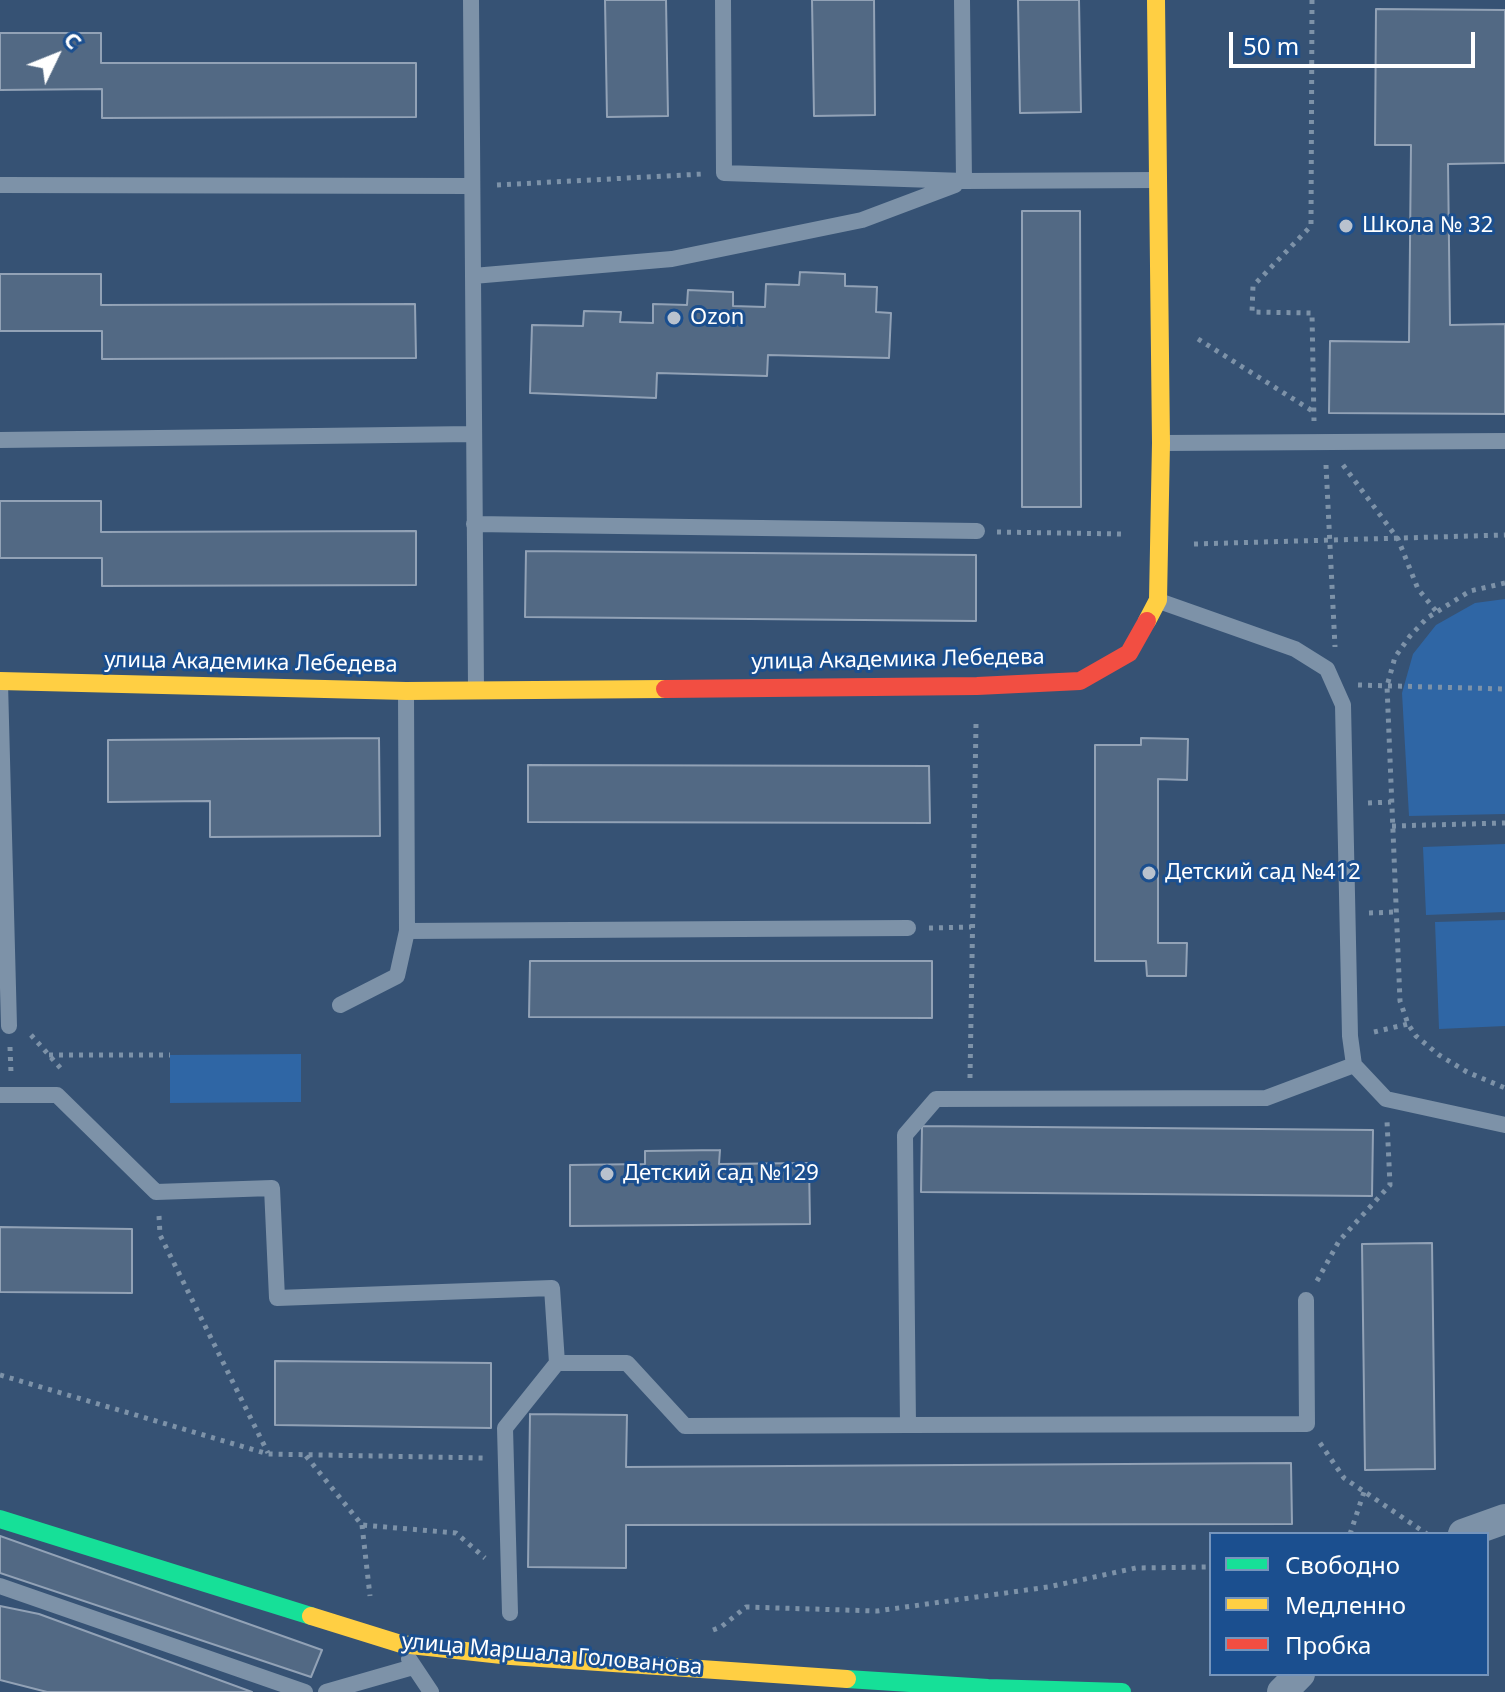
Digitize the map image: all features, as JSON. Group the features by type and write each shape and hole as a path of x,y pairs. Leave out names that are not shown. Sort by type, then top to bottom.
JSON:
{"street":[{"name":"улица Академика Лебедева","path":"0,681 406,691 977,686 1080,681 1129,653 1158,600 1161,443 1156,0"},
{"name":"улица Маршала Голованова","path":"0,1519 401,1644 511,1656 988,1690 1122,1692"},
{"path":"1469,1532 1505,1519"},
{"path":"1282,1692 1298,1676"}],"lane":[{"path":"471,0 476,688"},
{"path":"723,0 724,173 964,181 1159,180"},
{"path":"962,0 964,181"},
{"path":"473,276 672,259 862,220 964,181"},
{"path":"0,185 472,186"},
{"path":"0,440 473,434"},
{"path":"1161,443 1505,441"},
{"path":"474,524 977,531"},
{"path":"1158,600 1295,649 1330,676 1343,705 1350,1036 1354,1065 1386,1099 1505,1125"},
{"path":"0,681 9,1026"},
{"path":"340,1005 397,976 407,931 406,691"},
{"path":"407,931 908,928"},
{"path":"908,1425 905,1135 936,1099 1266,1098 1354,1065"},
{"path":"6,1095 57,1095 156,1192 272,1188 277,1298 552,1288 557,1363 505,1428 510,1613"},
{"path":"557,1363 627,1363 685,1426 1307,1424 1306,1300"},
{"path":"0,1586 305,1692"},
{"path":"401,1644 431,1692"},
{"path":"326,1692 413,1667"}],"path":[{"path":"1312,0 1311,226 1253,286 1252,312 1312,313 1314,412 1330,542 1335,654 1330,676 1387,686 1505,689"},
{"path":"472,186 724,173"},
{"path":"1160,314 1314,412"},
{"path":"1320,442 1398,539 1418,589 1436,611"},
{"path":"977,531 1129,534"},
{"path":"1158,545 1505,535"},
{"path":"1505,583 1470,591 1436,611 1410,636 1395,657 1387,686 1400,1001 1416,1036 1467,1072 1505,1088"},
{"path":"970,1099 977,686"},
{"path":"1392,826 1505,823"},
{"path":"908,928 971,927"},
{"path":"1350,1036 1408,1024"},
{"path":"6,1095 9,1026"},
{"path":"48,1055 170,1055"},
{"path":"1306,1300 1339,1241 1390,1185 1386,1099"},
{"path":"156,1192 160,1235 268,1454"},
{"path":"0,1375 268,1454 506,1459"},
{"path":"1307,1424 1344,1478 1424,1532"},
{"path":"306,1455 362,1525 374,1635"},
{"path":"1351,1532 1364,1492"},
{"path":"362,1525 456,1533 509,1578"},
{"path":"706,1632 721,1627 746,1607 877,1611 1048,1587 1136,1568 1209,1567"}],"shaded area":[{"path":"1505,599 1505,814 1409,816 1402,693 1413,654 1436,625 1475,603"},
{"path":"1505,844 1505,912 1426,915 1423,847"},
{"path":"1505,920 1505,1026 1439,1029 1435,922"},
{"path":"301,1054 301,1102 170,1103 170,1055"}],"building":[{"path":"605,0 666,0 668,116 607,117"},
{"path":"812,0 874,0 875,115 814,116"},
{"path":"1018,0 1079,0 1081,112 1020,113"},
{"path":"1376,9 1505,10 1505,163 1448,164 1450,325 1505,324 1505,414 1329,413 1330,341 1409,342 1411,145 1375,145"},
{"path":"0,33 101,33 101,63 416,63 416,117 102,118 102,89 0,90"},
{"path":"1022,211 1080,211 1081,507 1022,507"},
{"path":"800,272 845,274 845,286 877,287 876,312 891,313 889,358 768,355 767,376 657,373 656,398 530,393 532,325 583,326 584,311 621,312 620,322 653,323 653,304 687,305 688,290 733,292 733,306 765,307 766,284 799,285"},
{"path":"0,274 101,274 101,305 415,304 416,358 102,359 102,331 0,331"},
{"path":"0,501 101,501 101,532 416,531 416,585 102,586 102,558 0,558"},
{"path":"526,551 976,555 976,621 525,617"},
{"path":"379,738 380,836 210,837 210,801 108,802 108,740"},
{"path":"1141,738 1188,739 1187,780 1158,779 1158,943 1187,943 1186,976 1147,976 1146,961 1095,961 1095,745 1141,745"},
{"path":"528,765 929,766 930,823 528,822"},
{"path":"530,961 932,961 932,1018 529,1017"},
{"path":"922,1126 1373,1130 1372,1196 921,1192"},
{"path":"720,1150 719,1164 809,1163 810,1224 570,1226 570,1165 645,1164 645,1151"},
{"path":"0,1227 132,1229 132,1293 0,1292"},
{"path":"1432,1243 1435,1469 1365,1470 1362,1244"},
{"path":"275,1361 491,1363 491,1428 275,1425"},
{"path":"530,1414 627,1415 626,1467 1291,1463 1292,1524 626,1525 626,1568 528,1567"},
{"path":"0,1536 322,1650 311,1677 0,1573"},
{"path":"0,1606 39,1614 252,1692 47,1692 0,1680"}],"traffic: fast":[{"path":"0,1519 311,1616"},
{"path":"847,1679 1122,1692"}],"traffic: slow":[{"path":"1147,621 1158,600 1161,443 1156,0"},
{"path":"0,681 406,691 665,689"},
{"path":"311,1616 401,1644 511,1656 847,1679"}],"traffic: jam":[{"path":"665,689 977,686 1080,681 1129,653 1147,621"}],"place":[{"name":"Школа № 32","path":"1346,226"},
{"name":"Ozon","path":"674,318"},
{"name":"Детский сад №412","path":"1149,873"},
{"name":"Детский сад №129","path":"607,1174"}]}
